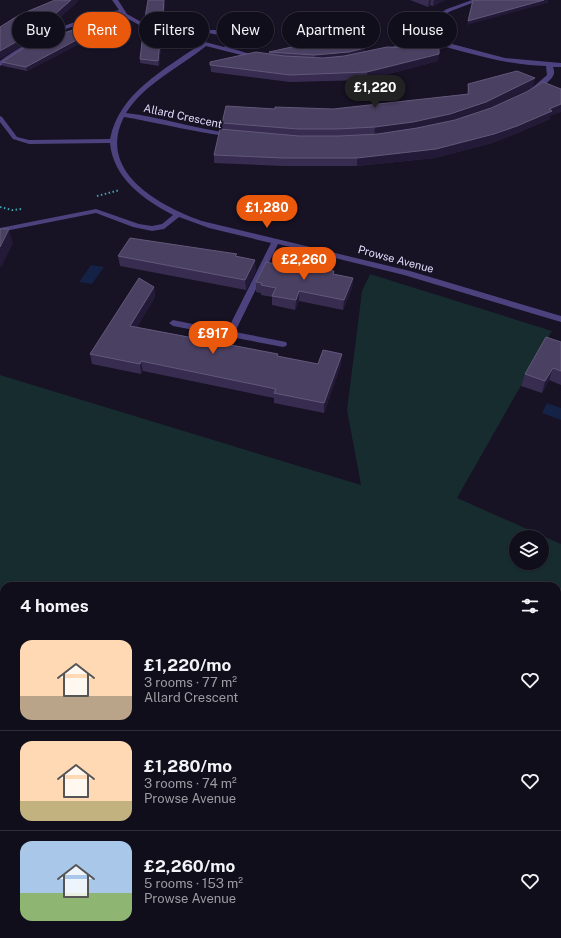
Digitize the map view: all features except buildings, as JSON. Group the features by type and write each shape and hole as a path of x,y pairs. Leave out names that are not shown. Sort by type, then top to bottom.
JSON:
{"street":[{"path":"115,0 121,11 131,20 139,24"},
{"path":"446,12 460,5 477,0"},
{"path":"0,64 35,40 81,21 121,11"},
{"path":"209,32 234,39 234,42 225,49"},
{"path":"209,45 267,59"},
{"path":"0,118 15,138 29,142 113,141 122,115 131,102 152,82 199,48"},
{"path":"380,53 393,48"},
{"path":"457,48 501,60 525,64 561,65"},
{"path":"528,93 550,76 551,71 549,65"},
{"name":"Allard Crescent","path":"122,115 143,117 181,126 240,136"},
{"name":"Prowse Avenue","path":"113,141 115,154 125,176 145,195 179,214 223,230 276,241 370,264 471,291 561,319"},
{"path":"0,230 96,211 103,212 118,219 150,229 159,228 179,214"},
{"path":"230,334 276,241"},
{"path":"173,323 283,344"}],"green space":[{"path":"370,274 552,331 457,498 529,530 509,530 509,570 549,570 549,539 561,544 561,582 0,582 0,375 361,485 347,410 362,291"}],"water":[{"path":"91,265 104,267 92,284 79,282"},
{"path":"547,403 561,408 561,420 542,413"}]}
